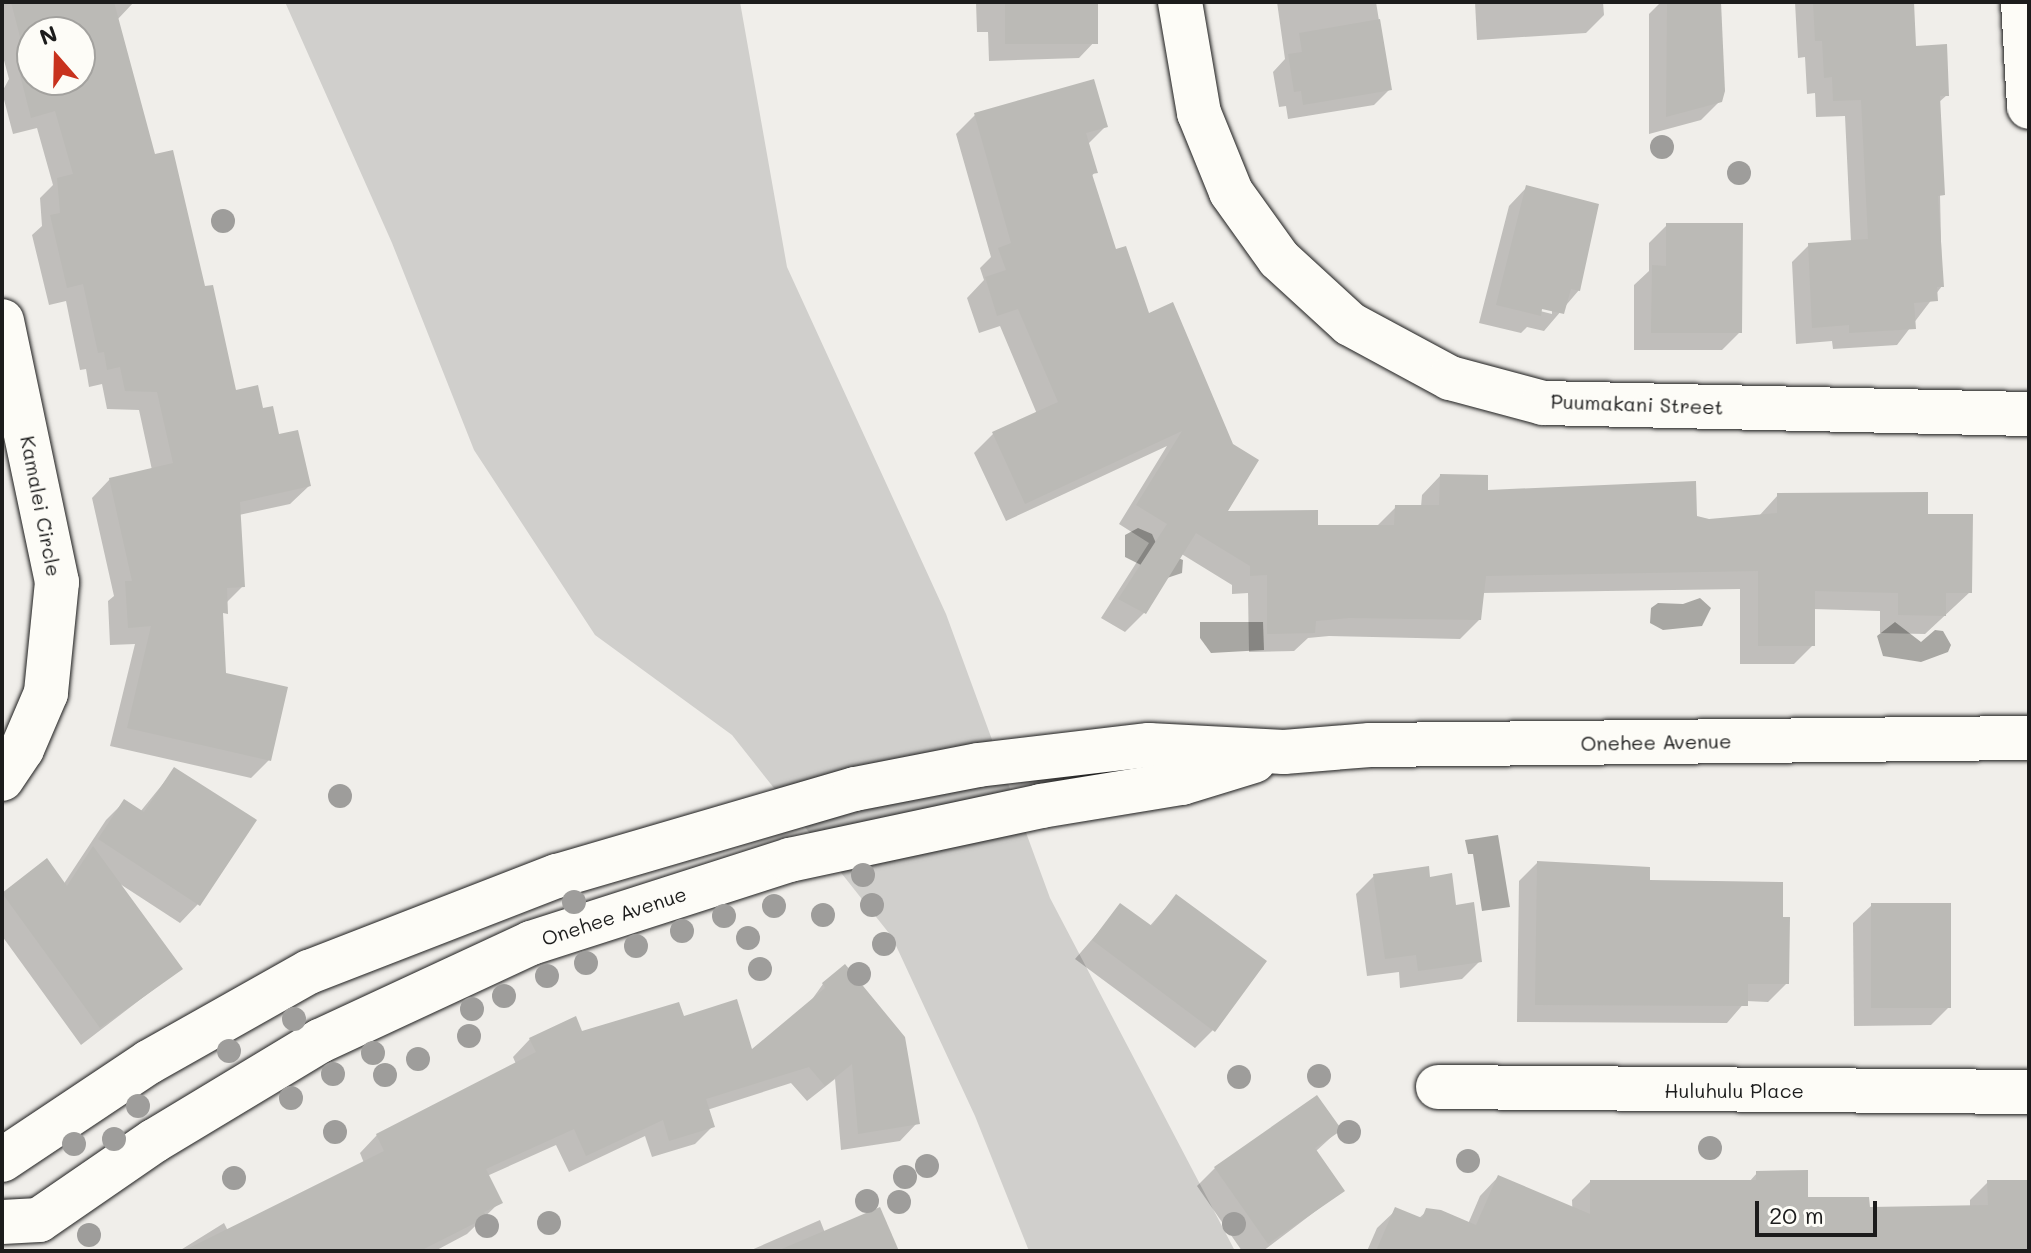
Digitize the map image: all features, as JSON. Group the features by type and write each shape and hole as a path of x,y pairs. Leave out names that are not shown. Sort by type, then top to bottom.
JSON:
{"street":[{"name":"Puumakani Street","path":"1180,2 1199,113 1239,203 1279,259 1350,324 1450,378 1543,403 2029,414"},
{"path":"2023,2 2029,107"},
{"name":"Kamalei Circle","path":"2,321 11,403 57,582 55,634 46,693 22,749 2,779"},
{"name":"Onehee Avenue","path":"2,1160 149,1062 309,972 557,876 743,818 978,765 1149,745 1284,752 1370,745 2029,738"},
{"name":"Onehee Avenue","path":"2,1222 39,1220 154,1141 320,1041 531,943 790,860 1026,809 1182,783 1284,752"},
{"name":"Huluhulu Place","path":"1438,1087 2029,1092"}],"shaded area":[{"path":"285,2 740,2 787,267 946,614 1050,898 1235,1251 1029,1251 975,1116 892,937 732,735 595,635 474,450 392,243"},
{"path":"1138,528 1152,534 1159,550 1183,560 1182,573 1167,578 1125,557 1125,535"},
{"path":"1700,598 1711,608 1702,626 1663,630 1650,623 1651,608 1658,603 1683,604"},
{"path":"1200,622 1263,622 1264,650 1211,653 1200,638"},
{"path":"1895,622 1921,642 1935,630 1943,631 1951,645 1948,652 1921,662 1883,656 1877,636"},
{"path":"1498,835 1510,907 1482,911 1473,854 1468,854 1465,840"}],"building":[{"path":"11,2 114,2 155,154 173,150 205,286 213,285 236,390 258,385 263,408 273,406 279,434 298,430 311,486 240,502 245,587 227,588 228,614 223,613 226,673 288,687 271,761 127,728 151,626 128,628 125,581 132,581 109,478 173,463 157,392 125,391 120,367 107,370 104,352 98,353 83,284 67,288 50,215 60,213 57,178 73,174 55,111 31,118 25,96 96,96 96,16 16,16 16,21"},
{"path":"1005,2 1098,2 1098,44 1005,44"},
{"path":"1667,2 1721,2 1725,91 1722,102 1666,117"},
{"path":"1813,2 1914,2 1916,46 1947,44 1949,96 1940,96 1945,195 1938,196 1944,287 1937,287 1938,301 1914,303 1916,329 1849,333 1849,325 1812,328 1808,243 1868,239 1861,100 1833,101 1832,77 1824,78 1822,41 1815,41"},
{"path":"1380,19 1392,90 1303,105 1301,91 1294,92 1288,54 1302,52 1299,33"},
{"path":"1094,79 1108,127 1086,133 1098,173 1092,174 1116,249 1126,246 1149,313 1173,302 1233,444 1259,460 1228,511 1318,510 1318,525 1394,525 1395,505 1439,505 1440,474 1488,475 1488,490 1696,481 1697,516 1709,519 1777,513 1777,493 1928,492 1928,514 1973,514 1972,593 1946,593 1946,616 1898,615 1898,593 1815,591 1815,646 1758,646 1758,571 1486,576 1481,620 1349,618 1316,621 1315,633 1267,634 1267,575 1250,576 1250,566 1196,533 1146,614 1118,599 1167,524 1136,505 1182,431 1025,504 992,432 1058,402 1018,309 997,316 985,277 1006,270 998,248 1011,243 974,113"},
{"path":"1526,185 1599,204 1580,291 1571,289 1564,314 1542,309 1541,316 1496,305"},
{"path":"1666,223 1743,223 1742,333 1651,333 1652,265 1666,266"},
{"path":"174,767 257,820 200,906 98,839 124,799 144,812"},
{"path":"93,846 183,969 100,1028 2,893 47,858 67,886"},
{"path":"1537,861 1650,867 1650,880 1783,882 1783,917 1790,917 1789,984 1748,984 1748,1006 1535,1005"},
{"path":"1429,866 1430,877 1452,873 1456,905 1474,902 1482,962 1418,971 1416,955 1385,959 1373,874"},
{"path":"1176,894 1267,961 1215,1032 1092,940 1120,903 1152,926"},
{"path":"1871,903 1951,903 1951,1008 1871,1008"},
{"path":"845,964 905,1037 920,1124 858,1134 852,1064 825,1086 809,1067 706,1099 715,1127 669,1141 663,1120 586,1156 574,1129 486,1169 503,1203 484,1212 487,1217 420,1251 183,1251 384,1151 376,1134 536,1052 529,1038 576,1016 582,1031 679,1002 684,1016 737,999 752,1049 825,988 822,983"},
{"path":"1317,1095 1342,1130 1315,1148 1345,1191 1268,1244 1214,1167"},
{"path":"1808,1170 1808,1197 1869,1197 1870,1207 1988,1205 1987,1180 2029,1180 2029,1251 1376,1251 1395,1207 1422,1218 1426,1208 1441,1210 1476,1225 1498,1175 1590,1214 1590,1180 1756,1180 1756,1171"},
{"path":"880,1207 899,1251 777,1251"}]}
